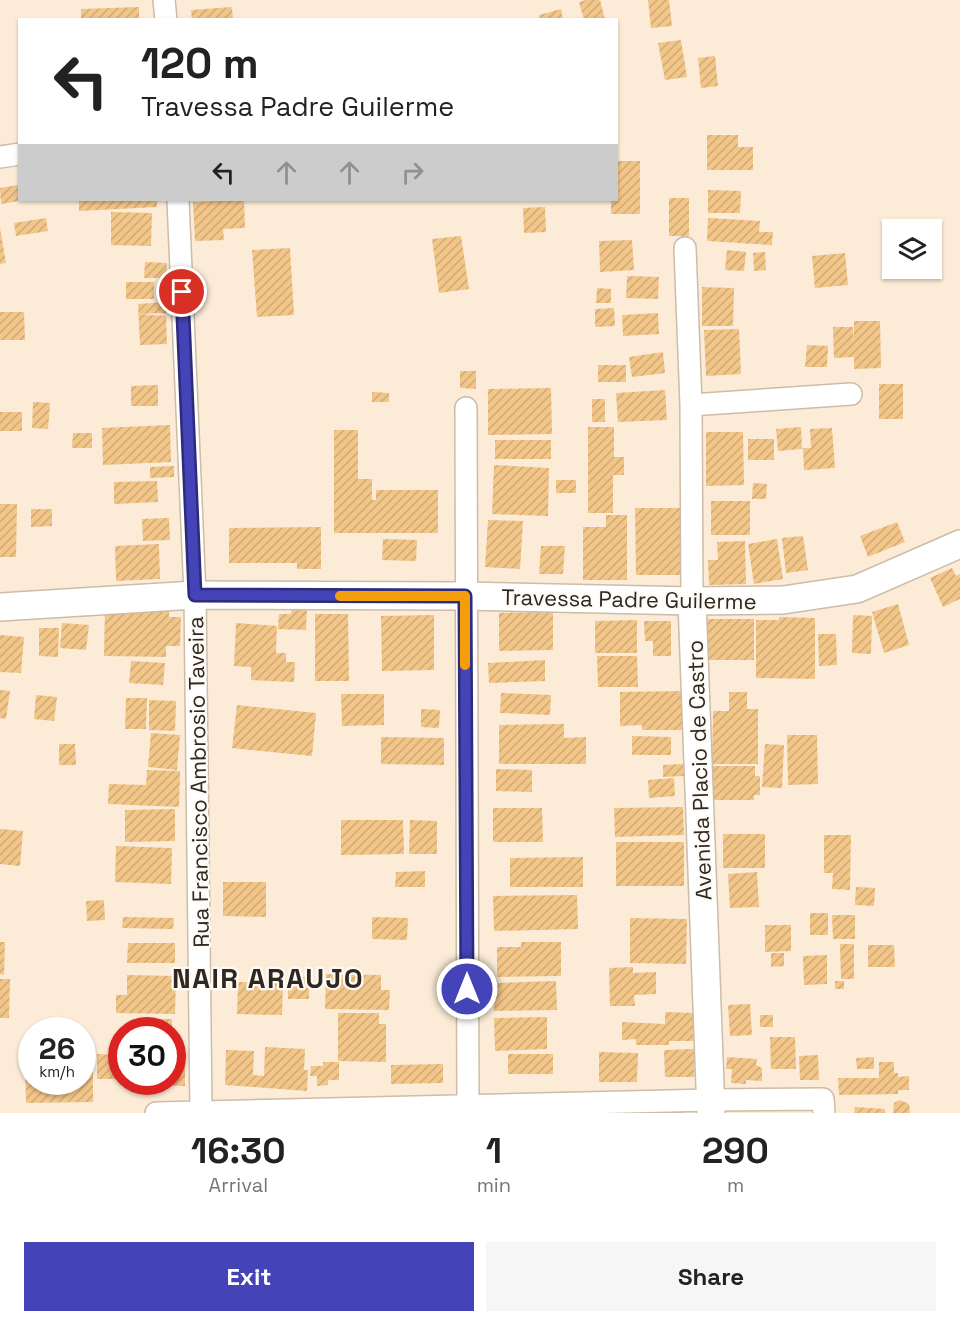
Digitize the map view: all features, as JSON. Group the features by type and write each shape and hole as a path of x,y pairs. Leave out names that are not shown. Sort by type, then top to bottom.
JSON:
{"street":[{"path":"164,0 166,18"},
{"path":"0,157 18,154"},
{"name":"Rua Francisco Ambrosio Taveira","path":"178,201 195,595 201,1112"},
{"name":"Avenida Placio de Castro","path":"685,248 691,405 692,601 711,1106"},
{"path":"691,405 851,393"},
{"path":"466,408 468,1109"},
{"name":"Travessa Padre Guilerme","path":"0,607 195,595 783,600 857,590 960,544"},
{"path":"156,1113 823,1106"}],"building":[{"path":"600,0 604,18 583,18 579,2"},
{"path":"648,0 669,0 672,26 651,28"},
{"path":"139,7 139,18 81,18 81,9"},
{"path":"232,7 233,18 192,18 191,10"},
{"path":"561,9 563,18 540,18 539,15"},
{"path":"681,40 687,77 665,80 658,43"},
{"path":"715,56 718,86 701,88 698,58"},
{"path":"707,135 738,135 738,147 753,147 753,170 707,170"},
{"path":"618,161 640,161 640,214 611,214 611,201 618,201"},
{"path":"18,185 18,201 20,201 1,204 0,188"},
{"path":"708,190 741,191 740,213 708,213"},
{"path":"669,198 689,198 689,236 669,236"},
{"path":"79,201 157,201 157,207 79,211"},
{"path":"244,201 245,228 223,229 224,240 195,241 193,202"},
{"path":"545,207 546,232 524,233 523,208"},
{"path":"111,212 152,213 151,246 111,245"},
{"path":"46,218 48,231 16,236 14,223"},
{"path":"708,218 760,221 759,232 773,232 772,245 707,241"},
{"path":"0,228 6,263 0,264"},
{"path":"461,236 469,289 439,293 432,239"},
{"path":"632,240 634,270 600,272 599,241"},
{"path":"290,248 294,315 257,317 252,250"},
{"path":"727,250 746,252 744,271 725,270"},
{"path":"765,252 766,270 754,271 753,253"},
{"path":"845,253 848,285 815,288 812,256"},
{"path":"145,262 167,263 166,278 144,278"},
{"path":"627,276 659,277 658,299 626,298"},
{"path":"126,282 154,282 154,299 126,299"},
{"path":"702,287 734,288 733,326 702,326"},
{"path":"597,288 611,289 611,303 596,303"},
{"path":"166,302 167,313 139,314 166,316 167,344 140,345 138,304"},
{"path":"614,308 615,326 595,327 595,309"},
{"path":"0,312 24,312 25,340 0,340"},
{"path":"658,313 659,334 623,336 622,315"},
{"path":"854,321 880,321 881,368 854,369 854,357 834,358 833,327 853,327 854,345"},
{"path":"739,329 741,374 706,376 704,330"},
{"path":"807,345 828,346 827,367 805,367"},
{"path":"663,352 665,373 632,377 629,357"},
{"path":"598,365 626,365 626,382 598,382"},
{"path":"460,371 476,371 476,389 460,388"},
{"path":"879,384 903,384 903,419 879,419"},
{"path":"158,385 158,406 131,406 131,386"},
{"path":"551,388 552,434 488,435 488,389"},
{"path":"665,390 667,420 618,422 616,393"},
{"path":"372,392 389,393 389,402 372,402"},
{"path":"592,399 605,399 605,422 592,422"},
{"path":"33,402 50,403 48,429 32,428"},
{"path":"0,412 22,412 22,431 0,431"},
{"path":"170,425 171,462 103,465 102,428"},
{"path":"588,427 614,427 614,457 624,457 624,475 613,475 613,513 588,513"},
{"path":"801,427 802,449 778,451 776,429"},
{"path":"832,428 835,468 804,470 803,448 811,448 810,429"},
{"path":"334,430 358,430 358,479 372,479 372,500 376,500 376,490 438,490 438,533 334,533"},
{"path":"706,432 743,432 744,485 706,486"},
{"path":"73,433 92,433 92,448 72,448"},
{"path":"748,439 774,439 774,460 748,460"},
{"path":"495,440 551,440 551,459 495,459"},
{"path":"494,465 549,468 548,516 492,514"},
{"path":"174,466 174,477 150,478 150,467"},
{"path":"556,480 576,480 576,493 556,493"},
{"path":"157,481 158,502 114,504 114,482"},
{"path":"753,483 767,484 766,499 752,499"},
{"path":"711,501 750,501 750,535 711,535"},
{"path":"0,504 17,504 16,557 0,557"},
{"path":"635,508 682,508 682,575 636,575"},
{"path":"31,509 52,509 52,526 31,527"},
{"path":"606,515 627,515 627,580 583,580 583,527 606,527"},
{"path":"169,518 170,540 143,541 142,519"},
{"path":"488,520 523,521 520,569 485,567"},
{"path":"897,522 905,542 868,557 860,536"},
{"path":"321,527 321,569 297,569 297,563 229,563 229,528"},
{"path":"803,536 808,570 786,573 782,538"},
{"path":"383,539 417,540 416,561 382,560"},
{"path":"777,539 783,579 754,584 748,544"},
{"path":"745,541 746,584 709,585 708,560 718,560 717,542"},
{"path":"159,544 160,579 116,581 115,546"},
{"path":"541,546 565,546 563,574 539,574"},
{"path":"952,568 956,576 960,574 960,599 943,607 930,578"},
{"path":"898,604 909,645 884,653 872,612"},
{"path":"292,607 307,608 306,630 278,629 279,614 291,614"},
{"path":"105,608 169,609 169,617 181,617 180,646 166,646 166,657 104,656"},
{"path":"553,612 553,650 499,651 499,613"},
{"path":"315,614 348,614 349,681 315,681"},
{"path":"434,615 434,670 382,671 381,616"},
{"path":"853,615 872,616 871,654 852,653"},
{"path":"779,617 815,618 815,679 756,678 756,620 779,620"},
{"path":"707,619 754,619 754,660 707,660"},
{"path":"637,620 637,653 595,653 595,621"},
{"path":"644,621 671,621 671,656 653,656 653,641 645,641"},
{"path":"62,623 89,625 86,650 60,648"},
{"path":"236,623 277,626 276,653 286,653 286,662 295,662 294,682 251,680 251,667 234,666"},
{"path":"39,628 59,628 58,657 39,656"},
{"path":"818,634 836,634 837,665 819,666"},
{"path":"0,635 24,637 21,673 0,672"},
{"path":"597,656 637,656 638,687 598,687"},
{"path":"545,660 545,681 489,683 488,663"},
{"path":"131,661 165,663 163,685 129,683"},
{"path":"0,690 10,691 6,719 0,718"},
{"path":"683,691 683,730 642,730 642,725 620,726 620,692"},
{"path":"729,692 747,692 747,709 758,709 758,764 712,764 713,711 729,711"},
{"path":"501,693 551,695 550,715 500,713"},
{"path":"341,694 384,694 384,725 342,726"},
{"path":"36,695 57,697 54,721 34,719"},
{"path":"126,698 147,698 146,729 125,729"},
{"path":"149,700 176,701 175,731 149,730"},
{"path":"237,705 316,713 312,756 232,748"},
{"path":"421,709 440,710 439,728 421,727"},
{"path":"564,724 564,738 586,737 586,764 499,764 499,725"},
{"path":"151,733 180,735 177,770 148,767"},
{"path":"787,735 817,735 818,784 788,785"},
{"path":"632,736 671,737 671,755 632,755"},
{"path":"381,737 444,738 444,765 381,764"},
{"path":"59,744 75,744 76,765 59,765"},
{"path":"765,744 784,745 782,788 762,787"},
{"path":"683,764 684,776 663,777 663,765"},
{"path":"711,766 755,766 755,776 760,776 760,795 754,795 754,800 711,800"},
{"path":"496,769 532,770 532,792 496,791"},
{"path":"147,770 180,771 179,807 108,804 109,784 146,785"},
{"path":"674,778 675,796 649,798 648,780"},
{"path":"683,807 684,835 615,837 614,808"},
{"path":"493,808 542,808 543,842 493,842"},
{"path":"175,809 175,841 125,842 125,810"},
{"path":"341,820 403,820 404,854 341,855"},
{"path":"410,820 437,821 437,854 409,854"},
{"path":"0,829 23,831 20,866 0,864"},
{"path":"723,834 765,834 765,868 723,868"},
{"path":"824,835 851,835 850,890 832,889 833,873 824,873"},
{"path":"616,842 684,842 684,886 616,886"},
{"path":"116,846 172,848 171,884 115,882"},
{"path":"583,857 583,887 510,887 510,858"},
{"path":"425,871 425,887 395,887 396,872"},
{"path":"757,872 759,907 730,908 728,874"},
{"path":"223,882 266,882 266,917 223,916"},
{"path":"856,887 875,888 874,906 855,905"},
{"path":"577,895 578,929 494,931 493,896"},
{"path":"104,900 105,920 87,921 86,901"},
{"path":"810,913 828,913 828,935 810,935"},
{"path":"832,915 855,915 855,939 833,939"},
{"path":"123,917 174,918 173,929 122,928"},
{"path":"372,917 408,918 407,940 372,939"},
{"path":"630,918 687,919 686,964 630,963"},
{"path":"765,925 791,925 791,951 765,952"},
{"path":"0,942 5,942 4,975 0,974"},
{"path":"521,942 561,942 561,976 497,977 497,947 521,947"},
{"path":"128,943 175,943 175,963 127,963"},
{"path":"840,944 854,944 854,979 841,979"},
{"path":"868,945 894,945 895,967 868,967"},
{"path":"771,953 784,953 784,966 771,967"},
{"path":"827,955 827,984 804,985 803,956"},
{"path":"633,967 633,973 656,972 656,994 634,995 635,1006 610,1006 609,968"},
{"path":"326,974 381,975 381,990 390,990 389,1010 325,1009"},
{"path":"127,975 176,976 175,1014 116,1013 116,995 127,995"},
{"path":"288,977 309,977 309,999 288,999"},
{"path":"0,979 10,979 9,1018 0,1018"},
{"path":"556,981 557,1010 494,1011 494,983"},
{"path":"835,981 844,981 844,989 835,989"},
{"path":"238,982 283,983 282,1015 237,1014"},
{"path":"750,1004 752,1035 730,1036 728,1005"},
{"path":"665,1012 695,1013 694,1041 669,1041 669,1045 636,1045 636,1039 622,1040 622,1022 665,1024"},
{"path":"338,1013 379,1013 379,1024 386,1024 386,1062 338,1061"},
{"path":"760,1015 773,1015 773,1027 760,1027"},
{"path":"547,1017 547,1049 495,1051 494,1018"},
{"path":"770,1037 795,1037 796,1069 771,1069"},
{"path":"265,1047 305,1049 304,1070 308,1070 307,1091 225,1085 226,1050 254,1051 253,1075 264,1076"},
{"path":"694,1049 694,1077 665,1077 664,1050"},
{"path":"599,1052 638,1053 637,1082 599,1082"},
{"path":"97,1054 108,1055 108,1079 97,1079"},
{"path":"508,1054 553,1054 553,1074 508,1074"},
{"path":"818,1055 819,1080 800,1080 799,1056"},
{"path":"727,1057 757,1059 756,1065 762,1068 762,1081 746,1080 746,1084 731,1083 732,1069 726,1069"},
{"path":"874,1057 874,1069 857,1069 856,1058"},
{"path":"323,1062 339,1062 339,1080 328,1080 328,1085 317,1086 317,1076 310,1076 311,1066 323,1066"},
{"path":"879,1062 894,1062 894,1073 898,1073 898,1077 909,1076 909,1090 898,1090 898,1094 839,1095 838,1078 879,1078"},
{"path":"443,1064 443,1083 391,1084 391,1065"},
{"path":"26,1095 93,1095 93,1102 26,1103"},
{"path":"900,1100 909,1104 910,1113 893,1113 894,1103"},
{"path":"637,1107 683,1108 683,1113 637,1113"},
{"path":"855,1107 885,1109 885,1113 854,1113"}],"slow traffic":[{"path":"340,596 465,596 465,665"}],"district":[{"name":"NAIR ARAUJO","path":"268,978"}],"route":[{"path":"182,292 195,595 465,596 467,989"}]}
